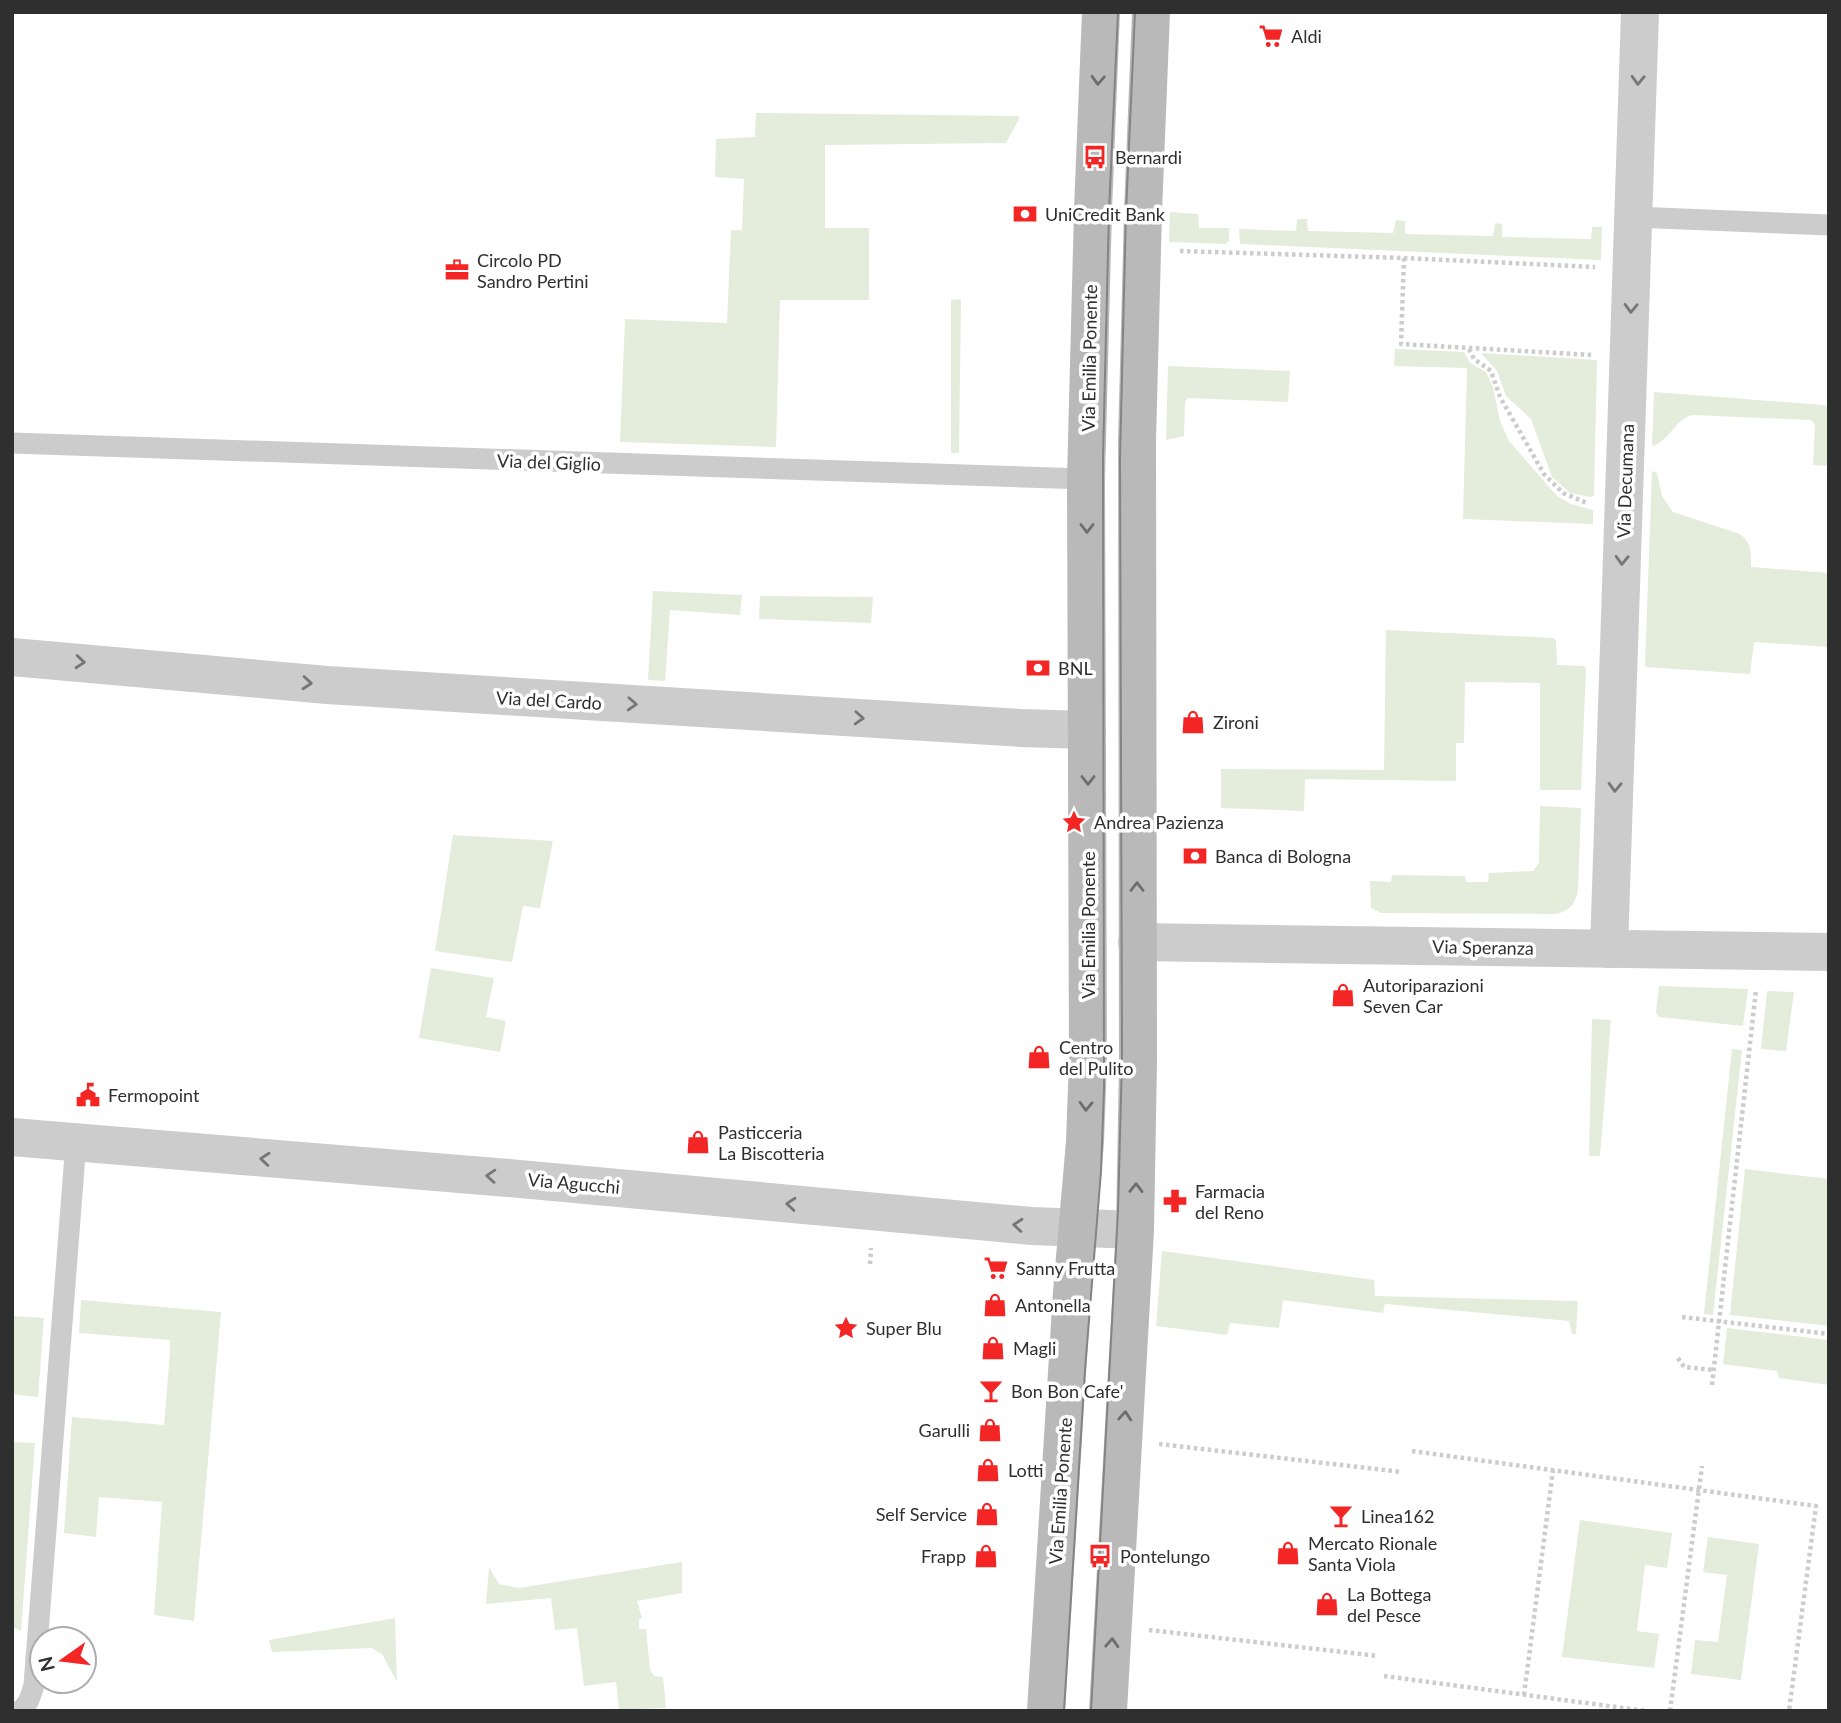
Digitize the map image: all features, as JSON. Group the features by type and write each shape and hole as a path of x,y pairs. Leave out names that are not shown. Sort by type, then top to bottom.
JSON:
{"main road":[{"name":"Via Emilia Ponente","path":"1046,1711 1088,1060 1086,479 1101,12"},
{"path":"1108,1711 1135,1230 1137,441 1151,12"}],"street":[{"name":"Via Decumana","path":"1609,949 1640,12"},
{"name":"Via del Cardo","path":"12,657 433,692 1087,730"},
{"name":"Via Speranza","path":"1137,942 1829,952"},
{"name":"Via Agucchi","path":"12,1137 521,1179 992,1222 1135,1230"}],"lane":[{"path":"1634,217 1829,225"},
{"name":"Via del Giglio","path":"12,443 1086,479"},
{"path":"19,1711 30,1699 36,1664 76,1142"}],"path":[{"path":"1172,251 1404,258 1602,268"},
{"path":"1404,258 1401,344 1599,356"},
{"path":"1469,349 1475,359 1490,371 1500,397 1544,474 1563,494 1590,503"},
{"path":"1712,1385 1757,983"},
{"path":"1682,1317 1829,1334"},
{"path":"1678,1358 1684,1367 1714,1370"},
{"path":"1155,1443 1402,1472"},
{"path":"1412,1451 1816,1506 1789,1711"},
{"path":"1670,1711 1702,1466"},
{"path":"1524,1695 1553,1470"},
{"path":"1144,1629 1378,1656"},
{"path":"1384,1676 1646,1711"}],"green space":[{"path":"756,113 1019,116 1019,119 1006,143 825,145 825,228 869,228 869,300 780,300 776,447 620,442 625,319 727,323 731,230 742,230 744,179 715,177 716,139 755,137"},
{"path":"1170,212 1198,214 1199,228 1229,228 1229,241 1226,244 1169,242"},
{"path":"1297,219 1307,219 1308,231 1393,233 1396,220 1405,221 1405,234 1493,236 1495,223 1502,224 1502,237 1591,239 1592,227 1602,227 1601,260 1240,244 1239,229 1296,231"},
{"path":"961,299 959,453 951,453 951,300"},
{"path":"1395,349 1464,352 1470,363 1486,372 1493,387 1500,421 1509,441 1557,496 1571,504 1593,510 1593,524 1463,519 1467,368 1394,366"},
{"path":"1481,353 1597,360 1594,495 1591,497 1570,493 1552,477 1531,419 1506,396 1497,371"},
{"path":"1168,366 1290,371 1288,402 1188,398 1185,402 1184,436 1166,440"},
{"path":"1654,392 1824,405 1829,408 1829,466 1813,465 1815,424 1811,420 1692,415 1652,446"},
{"path":"1652,471 1657,473 1662,496 1673,512 1744,537 1750,549 1751,567 1829,573 1829,647 1754,642 1750,674 1645,667"},
{"path":"653,591 742,595 740,615 670,610 665,681 648,680"},
{"path":"760,596 873,597 871,623 759,619"},
{"path":"1386,630 1556,640 1557,665 1584,666 1586,669 1581,790 1540,790 1540,683 1465,682 1464,743 1456,743 1456,781 1305,779 1304,811 1221,808 1221,769 1384,770"},
{"path":"1540,806 1581,808 1578,890 1574,903 1565,911 1556,914 1381,913 1371,908 1370,881 1391,882 1392,875 1465,876 1466,882 1488,882 1489,873 1533,871 1539,863"},
{"path":"453,835 553,841 540,908 523,906 512,962 435,951"},
{"path":"431,968 494,978 486,1017 506,1021 500,1052 419,1038"},
{"path":"1659,986 1748,989 1743,1026 1659,1017 1656,1012"},
{"path":"1767,991 1794,992 1786,1051 1761,1049"},
{"path":"1592,1019 1611,1020 1600,1156 1589,1156"},
{"path":"1732,1049 1742,1050 1713,1315 1704,1314"},
{"path":"1745,1169 1829,1179 1829,1326 1730,1315"},
{"path":"1162,1251 1374,1280 1375,1296 1578,1301 1576,1334 1572,1334 1569,1321 1385,1304 1383,1313 1283,1300 1279,1328 1230,1323 1227,1335 1156,1326"},
{"path":"81,1300 221,1312 194,1621 154,1615 162,1502 99,1497 96,1537 64,1533 72,1417 164,1425 170,1352 170,1340 79,1333"},
{"path":"12,1316 44,1318 38,1397 12,1394"},
{"path":"1727,1328 1829,1340 1829,1385 1779,1378 1777,1371 1723,1364"},
{"path":"12,1442 35,1443 21,1631 12,1627"},
{"path":"1580,1520 1672,1533 1667,1568 1645,1565 1637,1631 1659,1634 1654,1668 1562,1657"},
{"path":"1708,1537 1759,1544 1741,1680 1691,1674 1695,1640 1718,1642 1727,1575 1703,1572"},
{"path":"682,1562 682,1593 637,1601 642,1618 639,1619 639,1629 646,1629 650,1669 654,1676 663,1677 666,1708 619,1710 616,1682 584,1686 577,1628 555,1630 551,1598 486,1604 489,1567 499,1584 519,1588"},
{"path":"395,1618 397,1682 382,1654 371,1648 272,1652 269,1640"}],"tram line":[{"path":"1064,1711 1085,1370 1101,1171 1104,1088 1103,457 1109,211 1118,12"},
{"path":"1091,1711 1118,1211 1122,1059 1120,458 1126,212 1135,12"}],"place":[{"name":"Aldi","path":"1271,36"},
{"name":"Bernardi","path":"1095,157"},
{"name":"UniCredit Bank","path":"1025,214"},
{"name":"Circolo PD Sandro Pertini","path":"457,270"},
{"name":"BNL","path":"1038,668"},
{"name":"Zironi","path":"1193,722"},
{"name":"Andrea Pazienza","path":"1074,822"},
{"name":"Banca di Bologna","path":"1195,856"},
{"name":"Autoriparazioni Seven Car","path":"1343,995"},
{"name":"Centro del Pulito","path":"1039,1057"},
{"name":"Fermopoint","path":"88,1095"},
{"name":"Pasticceria La Biscotteria","path":"698,1142"},
{"name":"Farmacia del Reno","path":"1175,1201"},
{"name":"Sanny Frutta","path":"996,1268"},
{"name":"Antonella","path":"995,1305"},
{"name":"Super Blu","path":"846,1328"},
{"name":"Magli","path":"993,1348"},
{"name":"Bon Bon Cafe'","path":"991,1391"},
{"name":"Garulli","path":"990,1430"},
{"name":"Lotti","path":"988,1470"},
{"name":"Self Service","path":"987,1514"},
{"name":"Linea162","path":"1341,1516"},
{"name":"Mercato Rionale Santa Viola","path":"1288,1553"},
{"name":"Frapp","path":"986,1556"},
{"name":"Pontelungo","path":"1100,1556"},
{"name":"La Bottega del Pesce","path":"1327,1604"}]}
